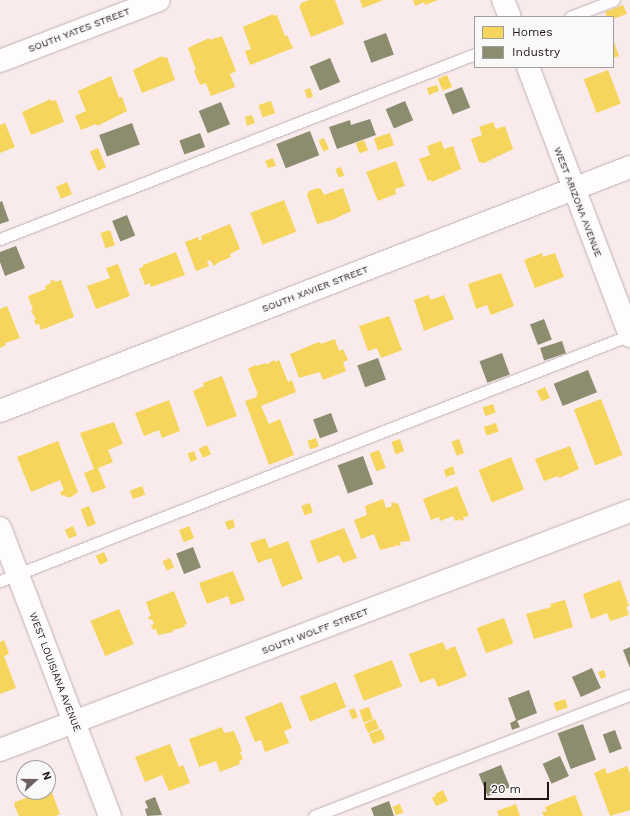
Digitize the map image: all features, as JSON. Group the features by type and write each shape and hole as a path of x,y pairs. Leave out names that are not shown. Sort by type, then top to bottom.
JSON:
{"street":[{"name":"SOUTH YATES STREET","path":"0,61 159,0"},
{"path":"503,0 510,16"},
{"name":"WEST ARIZONA AVENUE","path":"528,68 573,189 630,335"},
{"name":"SOUTH XAVIER STREET","path":"0,411 630,167"},
{"name":"SOUTH WOLFF STREET","path":"0,750 630,511"},
{"name":"WEST LOUISIANA AVENUE","path":"0,528 9,578 74,722 110,816"}],"lane":[{"path":"573,16 614,0"},
{"path":"0,239 474,54"},
{"path":"9,578 630,335"},
{"path":"314,816 630,695"}],"building: Homes":[{"path":"309,0 335,0 344,24 311,37 299,6 301,3"},
{"path":"360,0 383,0 363,8"},
{"path":"413,0 438,0 425,5 424,2 415,6"},
{"path":"623,5 627,14 614,19 614,16 607,16 605,12"},
{"path":"273,14 274,16 277,15 285,36 287,35 293,48 250,65 245,51 251,49 243,27"},
{"path":"222,36 236,71 230,74 235,87 211,96 206,83 200,85 194,71 196,70 188,48 209,38 210,40"},
{"path":"614,42 619,56 614,58"},
{"path":"162,56 163,58 167,57 175,80 142,93 133,70"},
{"path":"608,70 621,104 597,113 584,79"},
{"path":"447,75 452,87 443,91 438,79"},
{"path":"111,76 119,98 122,97 127,111 97,126 96,124 81,130 75,116 86,111 78,91"},
{"path":"437,85 439,91 429,95 427,88"},
{"path":"310,88 313,96 308,99 304,90"},
{"path":"51,99 51,101 56,100 64,122 31,135 22,112"},
{"path":"271,101 275,113 263,117 259,105"},
{"path":"252,115 255,123 247,126 245,117"},
{"path":"493,122 496,129 505,126 513,149 484,163 479,162 471,139 482,135 479,127"},
{"path":"5,123 15,147 0,153 0,125"},
{"path":"390,133 394,145 378,151 374,138"},
{"path":"324,138 329,149 323,151 319,140"},
{"path":"364,140 368,150 360,154 356,143"},
{"path":"441,141 444,149 453,146 461,169 432,182 431,180 428,181 419,159 430,155 427,146"},
{"path":"98,148 106,167 98,171 90,152"},
{"path":"273,158 276,166 268,168 265,161"},
{"path":"396,161 405,186 395,189 396,194 378,201 366,172"},
{"path":"341,167 344,175 339,178 335,169"},
{"path":"67,182 72,194 61,199 56,187"},
{"path":"318,188 321,189 324,195 343,188 351,211 332,220 317,224 307,195 309,191"},
{"path":"284,200 296,232 263,245 250,213"},
{"path":"230,224 240,249 230,254 231,257 217,263 214,266 210,260 207,261 209,266 196,271 185,242 198,237 199,241 202,239 201,236"},
{"path":"110,230 115,245 105,248 100,233"},
{"path":"176,252 185,275 151,287 150,283 145,285 139,269 143,267 143,265"},
{"path":"542,253 543,257 555,253 564,277 535,288 524,260"},
{"path":"118,264 130,296 96,309 87,286 110,278 106,268"},
{"path":"501,273 514,306 491,315 487,305 476,309 468,284"},
{"path":"54,280 55,282 61,280 74,317 41,330 39,324 36,325 34,320 36,319 31,311 33,310 28,296 46,289 45,286 51,283 50,281"},
{"path":"428,295 431,300 444,295 454,319 424,331 414,300"},
{"path":"7,306 20,338 5,343 6,345 0,348 0,309"},
{"path":"389,316 402,350 381,358 377,348 368,351 359,326"},
{"path":"335,339 339,351 343,349 348,360 343,362 346,371 323,380 320,372 299,378 290,354 316,343 320,342 321,344"},
{"path":"274,360 275,362 279,360 288,382 292,380 296,392 261,406 269,424 280,419 294,455 269,465 245,401 257,397 256,395 258,394 248,369 255,365 266,363 266,365"},
{"path":"222,376 237,416 207,427 193,391 204,386 203,383"},
{"path":"545,387 550,398 542,402 537,391"},
{"path":"601,399 623,455 595,465 574,409"},
{"path":"169,400 180,431 162,438 159,430 144,436 135,413"},
{"path":"493,404 496,413 485,416 483,407"},
{"path":"114,422 123,444 108,450 113,462 98,468 106,488 92,493 84,473 94,469 80,433"},
{"path":"496,423 499,432 486,436 484,427"},
{"path":"316,438 319,447 310,449 307,441"},
{"path":"400,439 404,451 395,454 391,442"},
{"path":"459,439 464,453 457,456 451,442"},
{"path":"58,441 78,492 71,497 66,497 65,495 62,496 60,492 64,490 60,480 31,492 17,457"},
{"path":"207,445 211,454 203,458 199,449"},
{"path":"570,446 579,469 559,478 558,476 544,481 535,459"},
{"path":"379,450 386,468 376,471 370,454"},
{"path":"194,451 197,459 191,462 187,454"},
{"path":"511,457 524,489 492,503 479,470"},
{"path":"453,466 455,474 446,477 444,470"},
{"path":"142,486 145,494 133,499 130,491"},
{"path":"457,486 469,516 463,517 464,520 461,521 460,519 455,521 453,516 440,521 439,517 431,520 423,499"},
{"path":"383,499 386,508 392,506 391,503 398,503 410,541 400,542 401,545 397,546 396,543 396,546 380,550 374,534 361,539 354,520 367,515 365,506"},
{"path":"310,503 313,513 304,515 301,506"},
{"path":"89,506 96,524 87,527 81,509"},
{"path":"233,519 235,527 228,530 225,522"},
{"path":"73,526 77,535 69,539 65,530"},
{"path":"189,526 194,538 184,542 179,530"},
{"path":"344,528 357,558 343,563 339,555 318,563 310,541"},
{"path":"265,538 269,548 288,541 303,579 282,587 271,558 258,563 250,543"},
{"path":"104,552 108,561 100,565 96,556"},
{"path":"170,558 174,567 167,570 163,561"},
{"path":"233,571 245,600 231,605 228,596 207,604 199,583"},
{"path":"620,580 629,606 626,607 629,615 610,621 607,613 591,619 583,594"},
{"path":"174,591 187,624 184,625 185,627 173,630 173,632 158,635 156,629 153,630 151,625 154,624 152,619 149,620 148,617 151,616 146,602"},
{"path":"565,600 573,627 534,639 526,614 551,607 550,604"},
{"path":"119,609 134,644 105,656 90,621"},
{"path":"504,618 513,643 486,653 477,628"},
{"path":"4,640 9,654 4,656 16,688 0,694 0,642"},
{"path":"443,642 446,650 455,646 467,676 438,687 434,678 420,683 409,654"},
{"path":"392,660 402,686 364,701 354,675"},
{"path":"604,670 606,677 601,679 598,672"},
{"path":"336,682 346,707 310,722 300,697"},
{"path":"565,699 568,708 556,711 554,703"},
{"path":"282,702 292,728 284,731 289,743 265,752 261,740 255,742 245,717"},
{"path":"369,707 373,719 364,722 359,710"},
{"path":"354,708 358,717 353,720 349,710"},
{"path":"375,719 379,728 368,733 364,724"},
{"path":"222,727 224,733 234,731 242,751 240,752 243,759 239,761 240,764 220,772 216,761 199,767 189,739"},
{"path":"381,729 385,739 373,744 369,734"},
{"path":"170,744 179,767 183,765 190,783 169,791 162,775 145,782 135,757"},
{"path":"627,766 630,773 630,810 610,816 594,773 605,768 607,774"},
{"path":"443,790 448,801 436,806 432,798 436,796 435,794"},
{"path":"575,795 583,816 544,816 542,812 547,811 545,807"},
{"path":"20,800 55,800 60,814 56,816 19,816 14,805 15,802"},
{"path":"400,804 403,812 396,815 393,807"},
{"path":"516,804 520,816 499,816 497,811"}],"building: Industry":[{"path":"386,33 394,55 371,63 363,41"},
{"path":"330,58 340,82 320,91 310,67"},
{"path":"462,87 470,107 453,115 444,94"},
{"path":"405,101 413,120 394,129 386,109"},
{"path":"221,102 230,124 208,133 199,111"},
{"path":"370,119 376,135 337,149 329,127 350,120 351,125"},
{"path":"132,123 140,145 107,157 99,135"},
{"path":"310,131 319,155 286,168 276,144"},
{"path":"200,133 205,147 184,155 179,141"},
{"path":"2,201 9,221 0,224 0,202"},
{"path":"127,215 135,235 120,241 112,221"},
{"path":"16,246 25,268 5,276 0,262 0,252"},
{"path":"544,319 552,340 538,345 530,324"},
{"path":"562,341 566,353 544,360 540,348"},
{"path":"502,353 510,375 487,383 479,361"},
{"path":"378,358 386,380 365,387 357,366"},
{"path":"588,370 597,392 563,406 554,384"},
{"path":"331,413 338,432 320,438 313,419"},
{"path":"363,456 373,484 348,493 338,465"},
{"path":"193,547 201,568 184,574 176,553"},
{"path":"630,647 630,668 623,650"},
{"path":"592,668 601,688 581,697 572,677"},
{"path":"529,690 537,713 517,721 520,727 512,730 510,723 516,720 508,698"},
{"path":"583,724 596,760 571,769 558,733"},
{"path":"615,730 622,749 610,753 603,734"},
{"path":"560,756 569,776 552,784 543,764"},
{"path":"501,765 510,787 488,796 479,774"},
{"path":"155,797 162,815 147,816 145,809 148,808 145,801"},
{"path":"389,801 394,816 374,816 371,808"}]}
